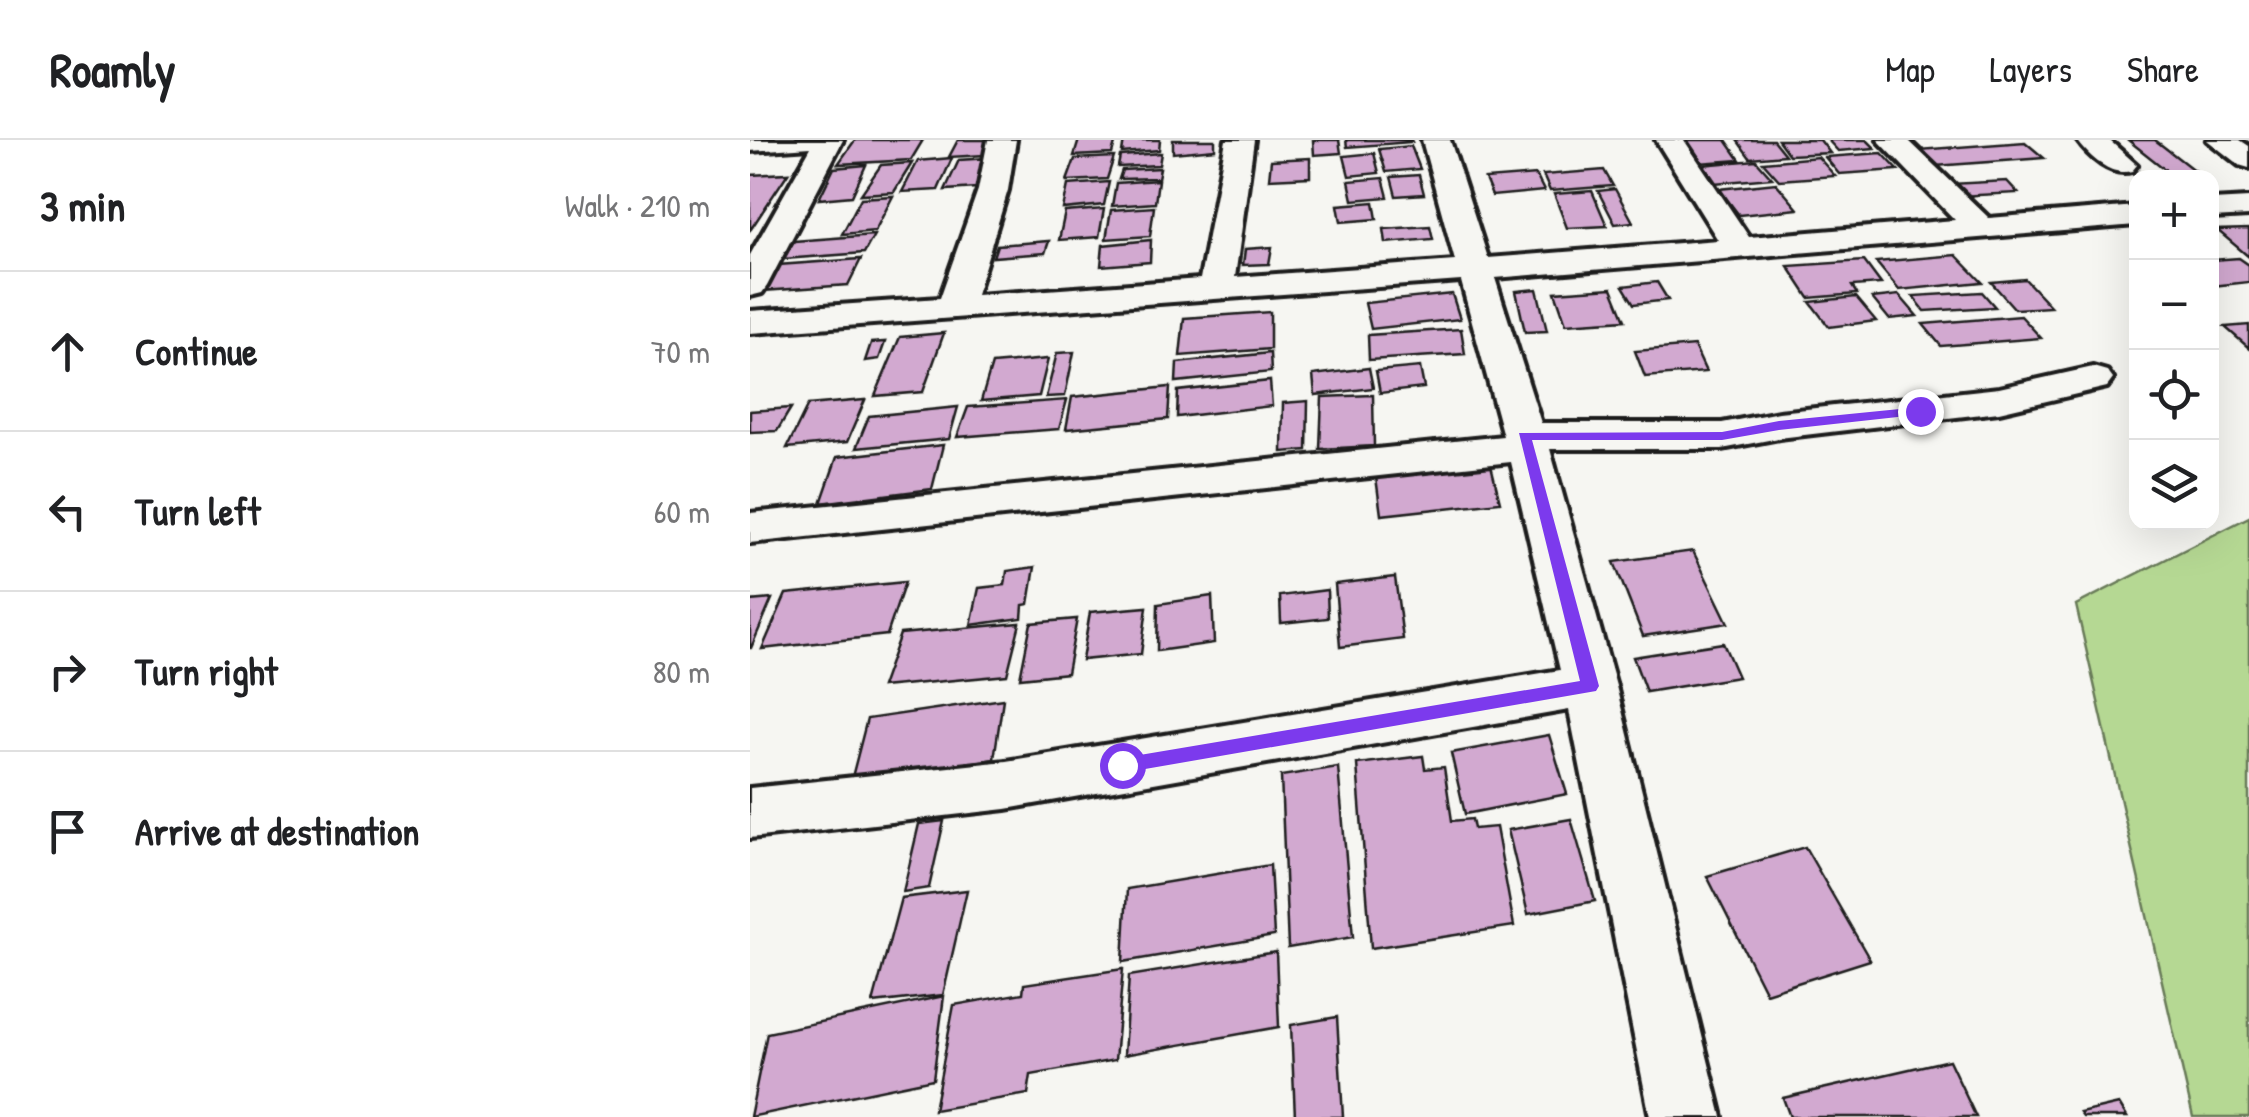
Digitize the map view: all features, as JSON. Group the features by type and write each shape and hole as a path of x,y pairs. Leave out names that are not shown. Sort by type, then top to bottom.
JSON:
{"street":[{"path":"750,142 804,140"},
{"path":"750,286 829,140"},
{"path":"955,306 994,190 1002,140"},
{"path":"1216,286 1240,140"},
{"path":"1436,140 1526,442 1590,686 1686,1117"},
{"path":"1670,140 1739,247"},
{"path":"1892,140 1979,226"},
{"path":"2091,140 2122,165"},
{"path":"2221,140 2249,159"},
{"path":"2219,208 2249,206"},
{"path":"750,322 1473,270 2129,215"},
{"path":"750,528 1526,442 1722,436 1998,400 2093,379"},
{"path":"750,813 1006,785 1590,686"}],"green space":[{"path":"2249,517 2249,1117 2193,1117 2076,605"}],"building":[{"path":"855,140 923,140 911,160 838,164"},
{"path":"958,140 993,140 986,155 949,157"},
{"path":"1079,140 1116,140 1112,154 1074,156"},
{"path":"1124,140 1160,140 1159,150 1122,153"},
{"path":"1173,140 1215,140 1215,149 1173,153"},
{"path":"1313,140 1339,140 1341,153 1314,155"},
{"path":"1346,140 1411,140 1412,142 1347,147"},
{"path":"1685,140 1726,140 1740,160 1699,163"},
{"path":"1737,140 1773,140 1785,155 1750,158"},
{"path":"1778,140 1820,140 1830,153 1789,155"},
{"path":"1828,140 1867,140 1875,148 1838,151"},
{"path":"2128,140 2155,140 2194,170 2166,170"},
{"path":"2025,142 2044,158 1935,166 1918,150"},
{"path":"1411,146 1420,169 1386,172 1379,149"},
{"path":"1161,153 1159,165 1118,167 1120,156"},
{"path":"1374,153 1379,173 1349,176 1344,156"},
{"path":"1882,153 1898,170 1839,174 1825,157"},
{"path":"1114,157 1107,179 1067,181 1075,159"},
{"path":"1818,157 1835,176 1779,180 1763,162"},
{"path":"952,158 938,190 902,192 918,161"},
{"path":"989,158 977,188 945,190 959,160"},
{"path":"1310,158 1310,177 1269,179 1271,160"},
{"path":"1756,160 1772,178 1714,183 1701,165"},
{"path":"912,163 894,192 861,194 881,165"},
{"path":"866,165 852,196 819,199 834,168"},
{"path":"1160,168 1158,178 1119,179 1122,170"},
{"path":"1604,170 1613,186 1550,191 1543,175"},
{"path":"788,173 751,229 750,230 750,175"},
{"path":"1419,175 1424,194 1396,196 1391,177"},
{"path":"1536,175 1544,191 1492,196 1485,179"},
{"path":"1383,178 1388,197 1353,200 1349,181"},
{"path":"1158,180 1155,203 1112,206 1116,183"},
{"path":"2007,181 2018,193 1959,196 1949,184"},
{"path":"1109,182 1104,205 1063,209 1068,185"},
{"path":"1776,183 1798,209 1739,215 1719,189"},
{"path":"1615,189 1633,222 1615,224 1598,191"},
{"path":"1592,191 1607,226 1567,228 1554,194"},
{"path":"893,196 875,231 842,234 861,198"},
{"path":"1374,202 1377,219 1341,222 1338,205"},
{"path":"1154,207 1150,236 1106,239 1111,210"},
{"path":"1104,209 1099,237 1059,240 1065,212"},
{"path":"1430,226 1433,239 1386,243 1384,229"},
{"path":"2249,229 2249,257 2219,232"},
{"path":"874,235 864,253 783,259 794,241"},
{"path":"1151,240 1150,262 1101,266 1103,245"},
{"path":"1049,241 1045,253 993,257 997,245"},
{"path":"1272,247 1269,264 1243,265 1245,249"},
{"path":"1956,255 1982,282 1899,290 1876,262"},
{"path":"2239,258 2249,265 2249,282 2219,285 2219,259"},
{"path":"861,259 848,285 762,291 778,265"},
{"path":"1864,261 1881,284 1852,286 1857,294 1809,298 1788,266"},
{"path":"2025,279 2051,307 2015,309 1991,282"},
{"path":"1657,282 1668,300 1634,304 1623,286"},
{"path":"1612,288 1625,320 1566,324 1555,292"},
{"path":"1537,289 1547,331 1525,332 1516,291"},
{"path":"1982,292 1995,307 1925,311 1913,296"},
{"path":"1452,294 1460,319 1371,329 1365,303"},
{"path":"1899,295 1917,316 1889,319 1872,298"},
{"path":"1856,297 1876,321 1829,327 1810,302"},
{"path":"1270,312 1270,349 1180,356 1184,318"},
{"path":"2021,316 2041,338 1941,346 1923,324"},
{"path":"2249,325 2249,348 2225,327"},
{"path":"1461,329 1465,354 1369,360 1368,335"},
{"path":"944,333 923,392 875,396 900,337"},
{"path":"885,342 879,359 865,361 871,343"},
{"path":"1694,346 1706,372 1645,377 1635,351"},
{"path":"1074,352 1065,396 1046,397 1057,353"},
{"path":"1270,353 1271,372 1176,382 1177,363"},
{"path":"1048,359 1039,396 981,401 992,364"},
{"path":"1420,367 1424,388 1380,393 1376,371"},
{"path":"1369,368 1373,388 1315,395 1313,375"},
{"path":"1270,381 1272,406 1177,417 1178,391"},
{"path":"1170,387 1168,419 1066,429 1072,397"},
{"path":"1373,395 1374,446 1320,449 1322,397"},
{"path":"865,400 847,442 787,448 808,405"},
{"path":"1067,400 1059,429 957,437 968,407"},
{"path":"1308,401 1307,450 1282,452 1283,403"},
{"path":"958,407 949,439 856,448 869,416"},
{"path":"791,408 777,431 750,432 750,411"},
{"path":"943,445 932,489 821,503 837,457"},
{"path":"1491,465 1500,502 1381,515 1376,477"},
{"path":"1693,551 1728,623 1643,636 1614,562"},
{"path":"1035,567 1029,604 1023,605 1022,618 971,625 979,588 1005,585 1007,571"},
{"path":"1395,577 1403,639 1340,647 1335,584"},
{"path":"905,582 887,635 762,649 786,594"},
{"path":"1327,590 1328,618 1281,623 1280,596"},
{"path":"1212,596 1214,643 1157,651 1158,604"},
{"path":"772,599 751,648 750,648 750,601"},
{"path":"1147,607 1141,654 1082,660 1090,612"},
{"path":"1077,619 1067,673 1020,678 1031,623"},
{"path":"1020,623 1007,675 881,687 900,634"},
{"path":"1723,643 1738,677 1646,692 1633,657"},
{"path":"1003,699 994,759 851,781 867,719"},
{"path":"1549,735 1567,794 1465,814 1451,753"},
{"path":"1423,756 1425,769 1444,767 1452,821 1472,819 1474,829 1496,827 1514,926 1371,948 1357,764"},
{"path":"1338,767 1353,937 1288,948 1281,776"},
{"path":"1571,819 1595,901 1528,914 1508,830"},
{"path":"944,821 929,888 903,892 919,824"},
{"path":"1805,847 1870,960 1766,993 1707,876"},
{"path":"1270,865 1274,936 1123,962 1127,889"},
{"path":"967,890 943,995 873,1003 901,898"},
{"path":"1276,952 1279,1027 1124,1055 1129,976"},
{"path":"1123,969 1115,1060 1031,1075 1028,1094 934,1110 954,1005 1023,993 1024,984"},
{"path":"944,996 933,1079 750,1117 767,1033"},
{"path":"1337,1017 1343,1117 1295,1117 1291,1025"},
{"path":"1949,1060 1976,1117 1790,1117 1783,1098"},
{"path":"2119,1104 2127,1117 2083,1117 2080,1113"}],"route":[{"path":"1122,765 1590,686 1524,436 1722,436 1920,411"}]}
